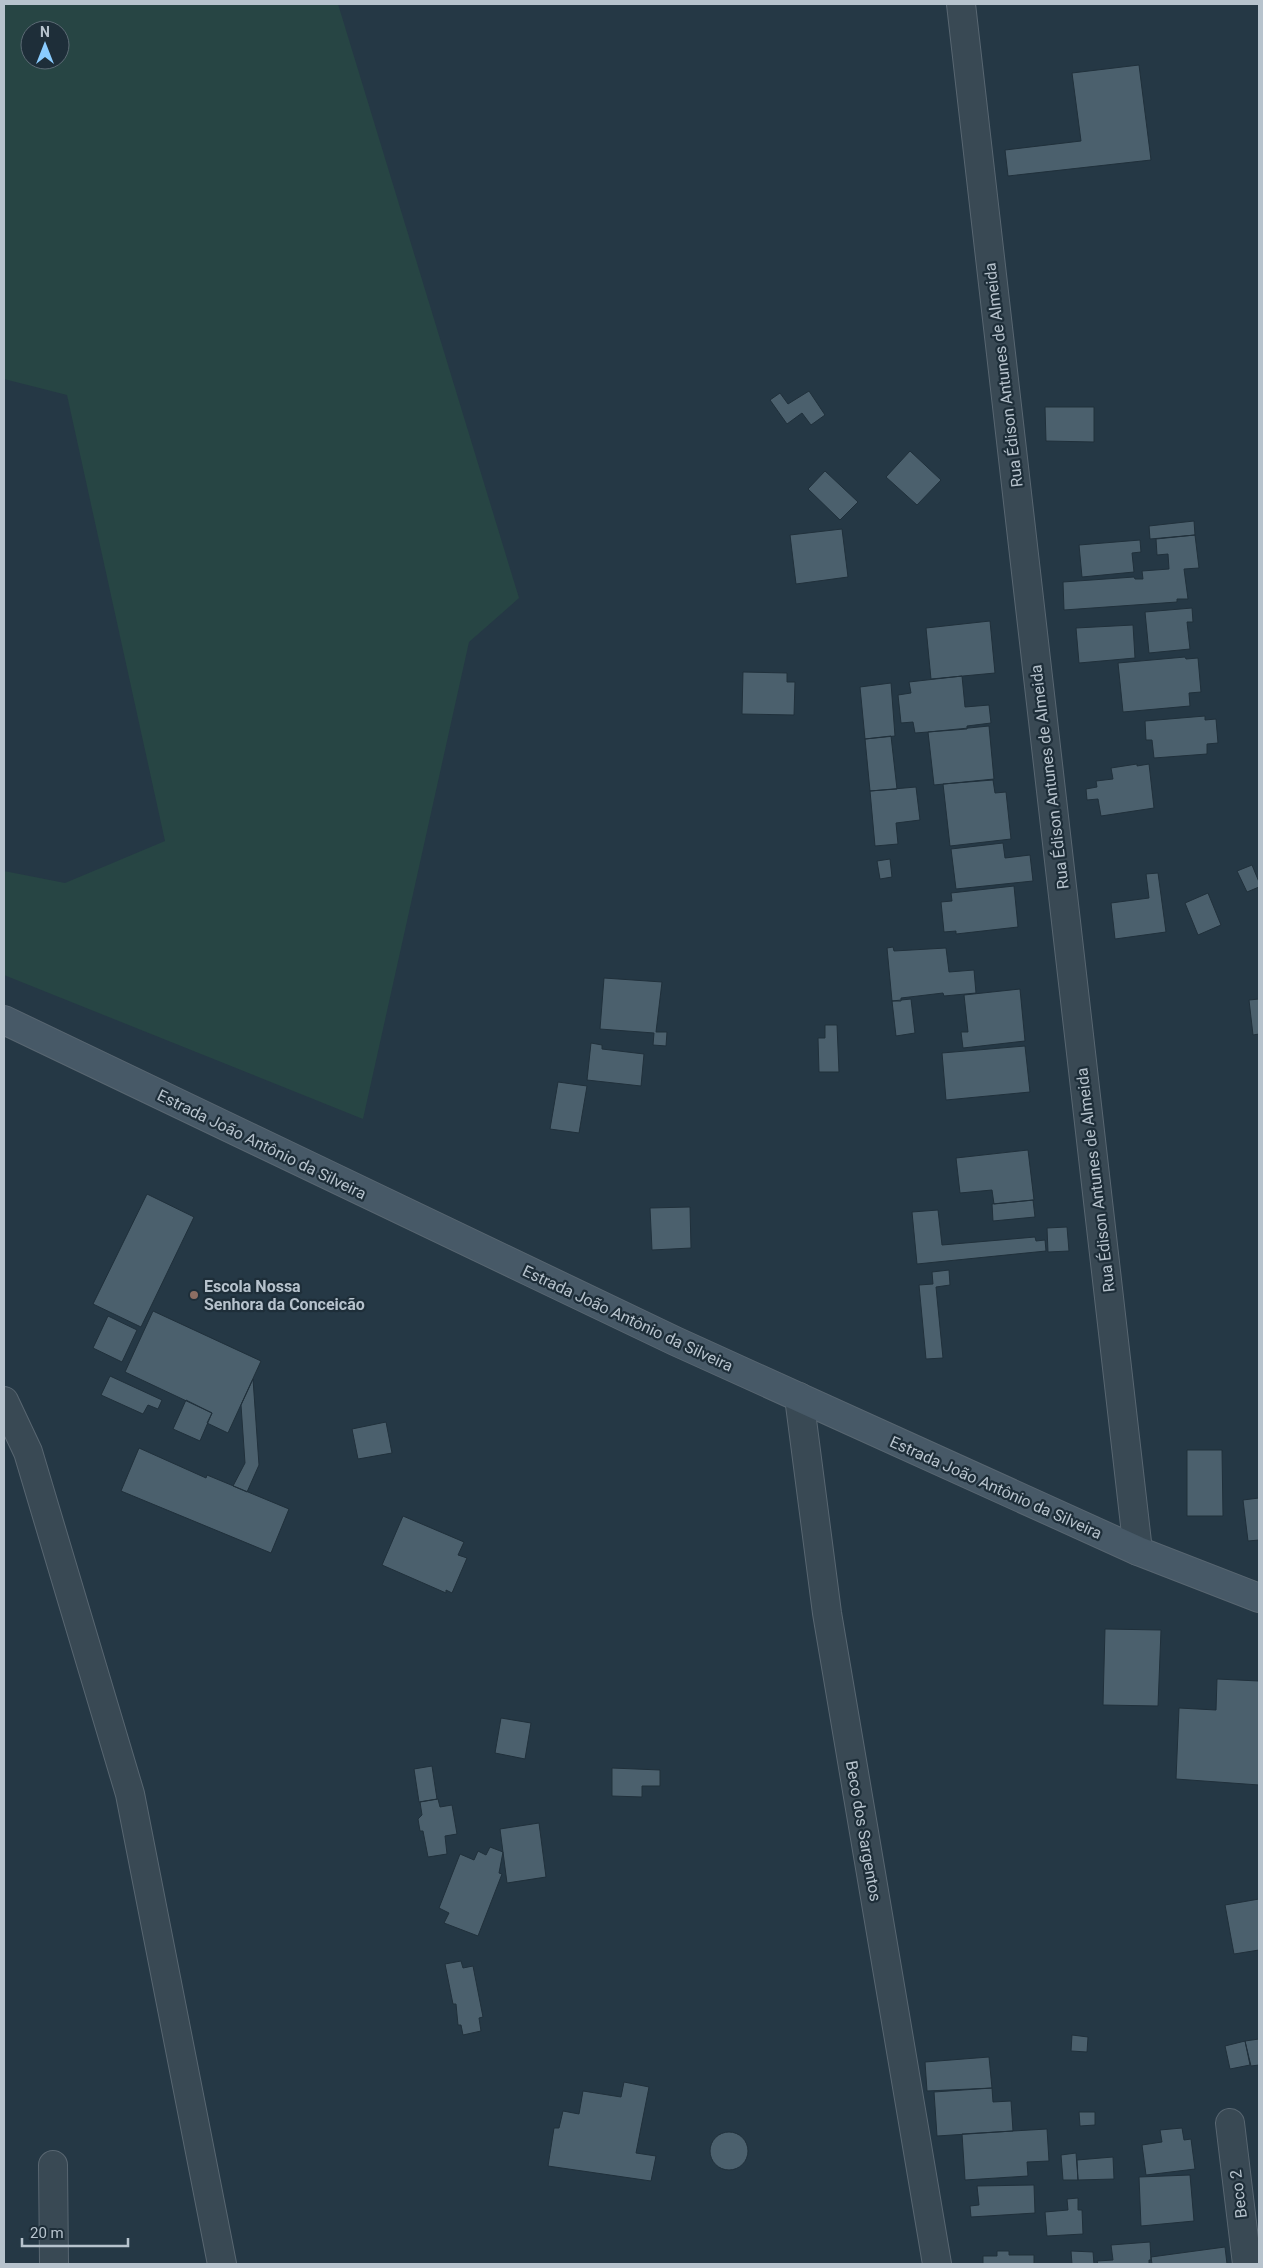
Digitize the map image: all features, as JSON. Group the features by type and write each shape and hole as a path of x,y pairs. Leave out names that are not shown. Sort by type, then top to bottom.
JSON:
{"main road":[{"name":"Estrada João Antônio da Silveira","path":"4,1020 603,1308 1138,1551 1259,1598"}],"street":[{"name":"Rua Édison Antunes de Almeida","path":"961,4 1138,1551"},
{"name":"Beco dos Sargentos","path":"799,1397 828,1613 937,2264"},
{"path":"4,1401 28,1452 130,1794 222,2264"},
{"name":"Beco 2","path":"1230,2124 1247,2264"},
{"path":"53,2164 54,2264"}],"green space":[{"path":"4,4 338,4 519,598 469,642 363,1119 4,975 4,871 65,883 165,841 67,395 4,379"}],"building":[{"path":"1139,65 1151,160 1008,176 1005,150 1081,141 1072,73"},
{"path":"809,391 825,415 811,425 802,413 787,424 770,400 780,393 788,404"},
{"path":"1045,407 1094,407 1094,442 1046,441"},
{"path":"910,451 941,480 917,505 886,477"},
{"path":"825,471 858,502 840,520 808,489"},
{"path":"1194,521 1195,535 1150,539 1149,526"},
{"path":"842,529 848,577 796,584 790,535"},
{"path":"1195,535 1199,568 1184,569 1188,599 1177,599 1177,602 1064,610 1063,582 1134,577 1135,579 1143,579 1142,571 1169,569 1168,554 1157,555 1156,539"},
{"path":"1140,540 1141,552 1132,553 1134,572 1082,577 1079,545"},
{"path":"1192,608 1193,622 1187,622 1190,649 1149,653 1145,612"},
{"path":"990,621 995,673 931,679 926,628"},
{"path":"1133,625 1135,658 1079,663 1076,628"},
{"path":"1185,657 1186,659 1198,658 1201,692 1189,693 1190,706 1123,712 1118,663"},
{"path":"743,672 787,673 787,682 795,682 794,715 742,714"},
{"path":"962,676 965,707 989,705 991,723 967,726 967,729 915,733 913,722 901,723 898,695 911,693 909,682"},
{"path":"891,683 895,736 865,739 860,687"},
{"path":"1205,716 1205,720 1216,719 1218,743 1207,744 1207,754 1154,758 1152,740 1146,740 1145,721"},
{"path":"989,726 994,779 934,785 928,732"},
{"path":"891,736 897,789 870,791 865,739"},
{"path":"1137,764 1137,766 1149,764 1154,808 1101,816 1098,799 1087,800 1086,789 1097,787 1096,781 1113,779 1111,768"},
{"path":"993,780 995,793 1006,792 1011,839 950,846 943,784"},
{"path":"916,787 920,820 896,823 898,844 875,846 870,791"},
{"path":"1003,843 1005,858 1030,855 1033,881 956,889 951,849"},
{"path":"890,859 892,877 880,879 877,861"},
{"path":"1252,865 1259,882 1259,887 1247,892 1237,871"},
{"path":"1158,873 1166,932 1115,939 1111,903 1149,898 1146,874"},
{"path":"1014,886 1018,927 956,934 956,931 944,932 941,902 952,901 951,893"},
{"path":"1208,893 1221,925 1198,935 1185,903"},
{"path":"893,947 894,951 946,948 949,972 974,970 976,993 944,996 943,993 901,998 901,1001 892,1001 887,948"},
{"path":"604,978 662,982 656,1032 667,1032 666,1046 653,1045 654,1033 600,1029"},
{"path":"1020,989 1025,1041 963,1048 961,1032 968,1032 964,995"},
{"path":"911,999 915,1033 896,1036 892,1001"},
{"path":"1259,999 1259,1034 1253,1035 1249,1000"},
{"path":"825,1025 837,1025 839,1072 819,1072 818,1038 825,1038"},
{"path":"591,1043 602,1045 602,1049 644,1054 641,1086 587,1080"},
{"path":"1025,1046 1030,1092 946,1100 942,1053"},
{"path":"558,1082 587,1086 579,1133 550,1129"},
{"path":"1028,1150 1034,1200 994,1204 992,1190 960,1193 956,1158"},
{"path":"147,1194 194,1217 141,1327 93,1304"},
{"path":"1033,1200 1035,1217 993,1221 992,1204"},
{"path":"690,1207 691,1248 652,1250 650,1208"},
{"path":"938,1210 942,1245 1035,1237 1036,1241 1045,1240 1046,1251 917,1264 912,1212"},
{"path":"1067,1227 1069,1251 1048,1252 1047,1228"},
{"path":"949,1270 950,1285 936,1287 943,1358 926,1359 919,1285 933,1284 932,1272"},
{"path":"153,1311 261,1361 228,1433 207,1423 212,1413 125,1372"},
{"path":"108,1316 137,1330 122,1362 93,1348"},
{"path":"110,1376 162,1400 158,1409 148,1405 143,1414 101,1395"},
{"path":"253,1379 259,1465 247,1492 233,1486 245,1463 241,1405"},
{"path":"186,1400 212,1413 200,1441 173,1429"},
{"path":"386,1422 392,1453 358,1459 352,1429"},
{"path":"139,1448 206,1478 207,1475 289,1509 271,1553 121,1491"},
{"path":"1187,1450 1222,1450 1223,1516 1187,1516"},
{"path":"1259,1498 1259,1540 1248,1541 1243,1500"},
{"path":"403,1516 464,1542 458,1555 467,1558 452,1593 446,1590 446,1593 382,1565"},
{"path":"1105,1629 1161,1630 1158,1706 1103,1705"},
{"path":"1217,1679 1259,1681 1259,1785 1176,1779 1179,1708 1216,1710"},
{"path":"501,1718 531,1723 525,1759 495,1753"},
{"path":"432,1766 437,1799 419,1802 414,1769"},
{"path":"612,1768 660,1770 660,1786 642,1786 642,1797 612,1796"},
{"path":"438,1799 440,1807 452,1805 457,1834 445,1836 447,1854 428,1857 423,1831 420,1831 418,1819 422,1815 420,1802"},
{"path":"539,1823 546,1877 507,1883 500,1829"},
{"path":"490,1847 503,1852 499,1873 502,1874 478,1936 444,1923 449,1913 439,1908 460,1854 474,1860 478,1851 486,1855"},
{"path":"1259,1899 1259,1950 1234,1954 1225,1905"},
{"path":"461,1961 463,1968 473,1966 483,2017 479,2018 481,2031 463,2035 461,2025 458,2025 456,2004 453,2004 445,1964"},
{"path":"1072,2035 1088,2037 1087,2052 1071,2051"},
{"path":"1259,2039 1259,2065 1251,2066 1245,2041"},
{"path":"1245,2041 1250,2065 1230,2069 1225,2046"},
{"path":"989,2057 992,2088 927,2091 925,2062"},
{"path":"624,2082 649,2087 636,2153 656,2156 651,2181 548,2166 554,2128 559,2128 563,2111 579,2114 583,2091 621,2097"},
{"path":"992,2088 993,2102 1011,2101 1013,2131 937,2136 934,2092"},
{"path":"1079,2112 1095,2112 1095,2125 1080,2126"},
{"path":"1182,2128 1184,2140 1191,2139 1195,2169 1146,2175 1142,2145 1162,2142 1160,2130"},
{"path":"1047,2129 1049,2161 1027,2162 1028,2176 965,2180 962,2134"},
{"path":"729,2132 742,2138 748,2151 742,2164 729,2170 716,2164 710,2151 716,2138"},
{"path":"1076,2153 1078,2180 1063,2180 1061,2155"},
{"path":"1113,2157 1114,2179 1078,2180 1077,2160"},
{"path":"1190,2175 1194,2221 1141,2226 1139,2177"},
{"path":"1034,2185 1035,2213 971,2217 970,2206 979,2205 977,2186"},
{"path":"1078,2198 1078,2210 1082,2210 1083,2234 1047,2236 1045,2212 1068,2210 1067,2199"},
{"path":"1150,2242 1151,2260 1149,2260 1149,2264 1098,2264 1097,2261 1113,2260 1111,2245"},
{"path":"1225,2247 1227,2264 1152,2264 1151,2257"},
{"path":"997,2251 1009,2251 1009,2255 1034,2255 1034,2264 983,2264 983,2256 997,2256"},
{"path":"1071,2251 1093,2252 1094,2264 1072,2264"}],"place":[{"name":"Escola Nossa Senhora da Conceicão","path":"194,1295"}]}
